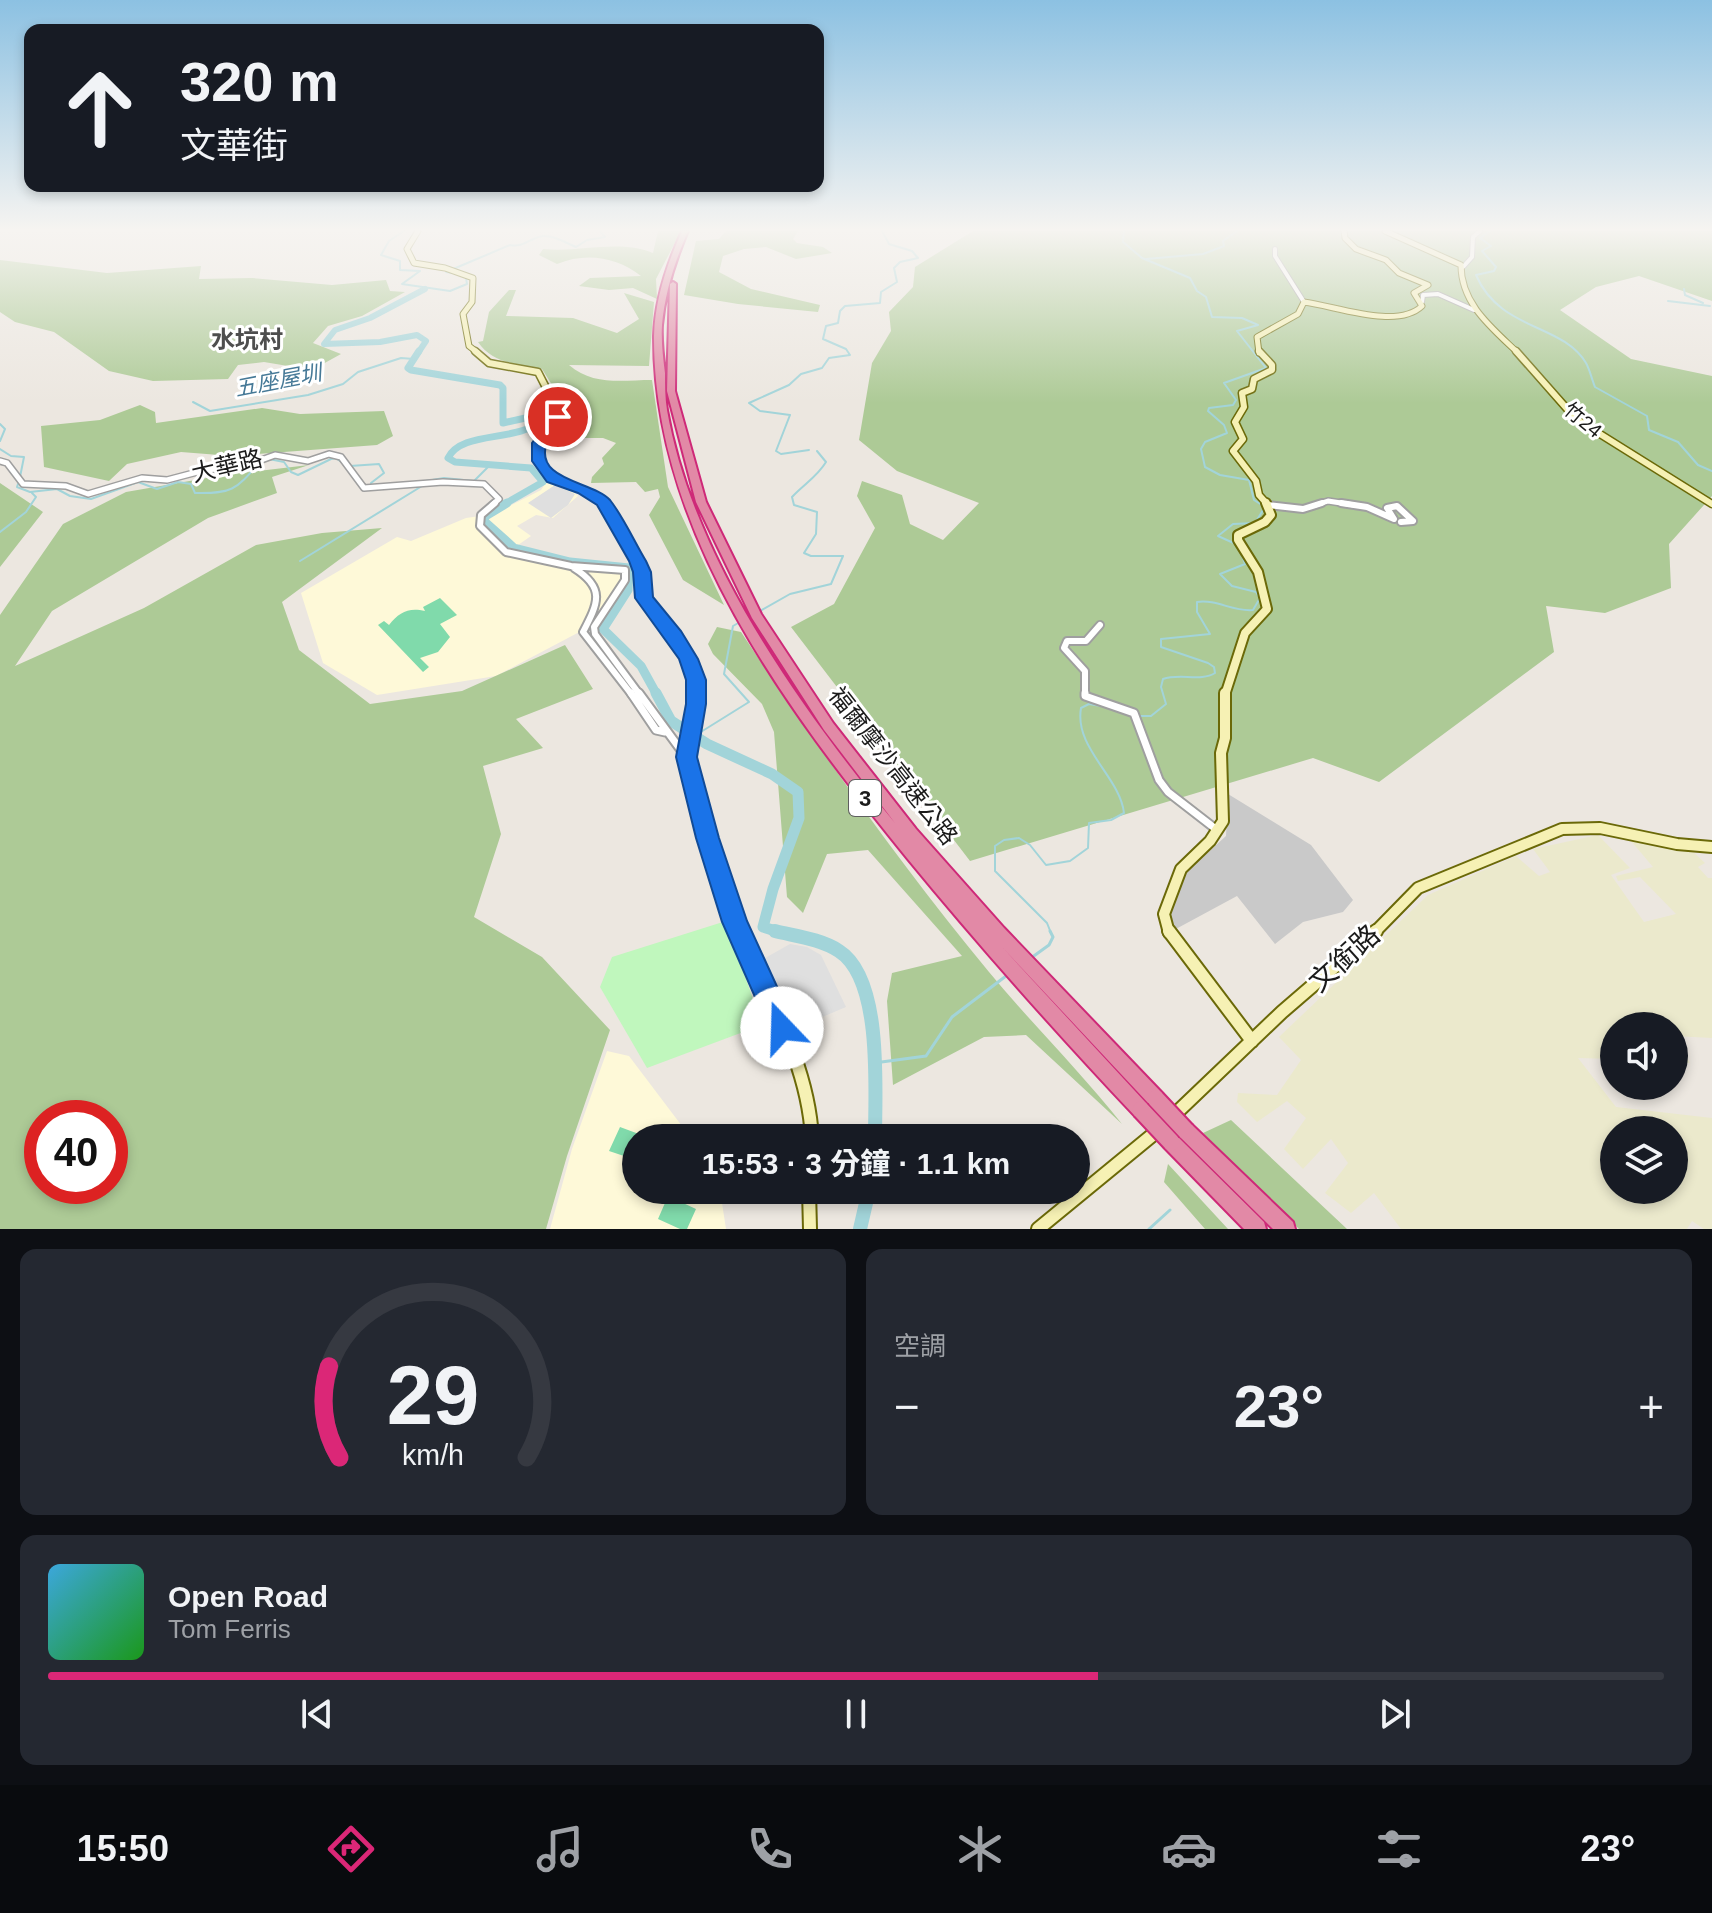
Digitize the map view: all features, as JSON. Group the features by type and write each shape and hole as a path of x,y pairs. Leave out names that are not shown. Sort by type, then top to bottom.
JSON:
{"highway":[{"name":"福爾摩沙高速公路","path":"664,288 658,335 661,394 679,475 732,586 785,686 867,800 1044,995 1179,1137 1257,1229"},
{"name":"福爾摩沙高速公路","path":"672,288 667,334 670,393 690,473 732,586"},
{"name":"福爾摩沙高速公路","path":"1179,1137 1286,1229"}],"street":[{"path":"473,288 472,302 463,314 469,346 489,363 536,371 552,395 558,417 539,443 538,459 552,479 584,490 603,502 642,572 644,598 674,635 696,680 696,704 686,757 707,838 735,922 771,999 802,1082 811,1124"},
{"path":"1294,288 1304,302 1349,312 1410,316 1419,311 1423,295 1438,294 1474,310"},
{"path":"1422,288 1414,293 1422,302"},
{"name":"竹24","path":"1465,288 1474,310 1523,358 1583,425 1712,504"},
{"path":"1252,1041 1210,982 1174,939 1164,914 1181,869 1223,821 1221,753 1225,738 1225,694 1245,633 1267,609 1263,583 1251,554 1238,540 1238,535 1265,522 1271,515 1268,505 1259,495 1256,481 1233,451 1243,439 1235,422 1244,407 1242,393 1252,389 1254,379 1272,370 1272,365 1259,353 1257,337 1298,314 1304,302"},
{"name":"大華路","path":"0,461 7,463 23,484 66,486 88,494 142,478 167,480 205,470 242,467 275,455 308,461 336,455 364,488 443,482 484,484 499,499 481,515 480,526 506,552 571,566 627,572 594,627 595,634 686,757"},
{"path":"1268,505 1303,509 1328,501 1367,507 1394,519 1387,508 1397,506 1413,521 1401,522"},
{"name":"大華路","path":"571,566 585,573 598,591 598,600 583,632 614,668 656,730 665,732"},
{"path":"1100,625 1086,641 1067,641 1064,648 1085,671 1085,696 1134,713 1159,780 1168,792 1217,830"},
{"name":"文銜路","path":"1038,1229 1193,1100 1252,1041 1366,941 1410,894 1491,856 1562,829 1600,828 1677,844 1712,847"},
{"path":"809,1204 810,1229"}],"shaded area":[{"path":"547,481 571,489 578,496 553,518 536,515 517,526 531,536 508,552 627,572 585,629 496,676 377,695 323,663 301,593 397,537 411,541 466,518 494,514 541,490"},
{"path":"555,485 575,494 568,505 551,518 528,503"},
{"path":"1228,794 1311,845 1353,900 1343,912 1303,922 1275,944 1237,896 1174,930 1167,914 1183,875 1226,836"},
{"path":"1598,835 1630,868 1611,875 1644,922 1676,914 1640,877 1618,881 1616,876 1653,867 1626,835 1690,849 1705,863 1698,867 1708,878 1712,878 1712,1038 1688,1037 1688,1012 1600,1012 1600,1059 1578,1058 1600,1086 1600,1100 1611,1100 1616,1107 1712,1118 1712,1229 1704,1229 1692,1221 1687,1229 1401,1229 1374,1193 1351,1213 1325,1193 1348,1163 1331,1139 1303,1169 1284,1149 1306,1118 1287,1101 1257,1122 1237,1102 1238,1093 1277,1095 1301,1060 1279,1037 1428,895 1516,856 1539,876 1550,872 1533,849"},
{"path":"790,944 807,947 821,955 846,1007 787,1032 758,962"},
{"path":"607,1051 629,1056 680,1124 622,1124 622,1204 722,1204 726,1229 550,1229 572,1149"}],"green space":[{"path":"0,288 389,288 405,292 362,316 328,326 313,343 341,354 312,370 264,362 238,365 228,379 153,381 109,371 54,332 15,322 0,312"},
{"path":"634,288 656,288 657,299"},
{"path":"685,288 750,288 820,305 818,312 684,295"},
{"path":"912,288 1594,288 1560,310 1631,359 1712,376 1712,496 1669,544 1671,588 1605,613 1546,606 1554,652 1379,782 1313,758 970,861 791,627 834,604 875,528 857,496 862,481 902,495 910,524 943,540 979,503 897,471 859,440 872,363 891,331 889,312"},
{"path":"1675,288 1712,288 1712,301"},
{"path":"509,290 516,290 506,316 573,318 617,333 639,319 624,293 654,302 649,366 569,365 598,379 652,380 668,487 724,605 683,580 649,515 660,497 658,489 645,492 636,482 591,483 592,477 604,464 602,458 616,443 603,438 583,438 576,430 560,427 564,404 542,369 499,359 478,342 483,341 489,312"},
{"path":"140,405 155,412 156,423 262,408 300,414 384,411 393,436 377,445 232,456 181,452 127,464 109,481 44,467 41,426 100,420"},
{"path":"309,465 272,477 277,493 208,518 52,611 15,666 144,608 256,545 322,533 382,528 282,602 299,650 370,704 462,691 565,645 593,689 516,719 543,748 483,766 501,834 474,917 542,957 610,1030 546,1229 0,1229 0,615 63,524 126,492 224,475"},
{"path":"0,483 43,512 0,567"},
{"path":"440,598 457,615 440,624 450,637 438,652 420,658 429,667 423,672 378,625 384,621 389,625 409,610 425,611 423,607"},
{"path":"717,627 741,632 830,762 923,889 989,972 1122,1124 1026,1035 984,1037 893,1085 887,1001 892,973 962,956 868,850 827,854 803,913 787,897 774,732 762,704 713,654 708,644"},
{"path":"726,921 762,1025 647,1068 600,987 612,957"},
{"path":"1231,1120 1347,1229 1299,1229 1203,1133"},
{"path":"620,1127 622,1128 622,1155 609,1151"},
{"path":"1168,1164 1228,1229 1205,1229 1164,1182"},
{"path":"665,1204 685,1204 696,1209 687,1229 658,1219"}],"waterway":[{"path":"432,288 450,291 456,288"},
{"path":"809,450 781,454 776,451 790,415 760,411 749,403 789,385 801,374 822,368 829,358 850,355 846,349 823,339 826,326 838,323 840,311 845,306 880,303 881,292 887,288"},
{"path":"1196,288 1206,297 1212,317 1242,318 1258,325 1237,331 1266,368 1224,383 1236,400 1233,405 1209,408 1208,411 1224,425 1227,433 1205,442 1201,449 1205,467 1220,475 1249,480 1254,500 1265,507 1255,523 1233,524 1218,536 1238,545"},
{"path":"1484,288 1500,307 1575,350 1586,363 1595,387 1647,416 1649,430 1678,442 1698,465 1712,471"},
{"name":"五座屋圳","path":"418,353 426,341 417,335 380,342 324,344 335,330 370,318 425,289"},
{"path":"1684,289 1685,295 1703,303"},
{"path":"1668,301 1710,306"},
{"name":"五座屋圳","path":"419,351 408,368 411,370 500,385 503,388 503,423 530,417 542,420 519,432 465,443 448,458 455,462 531,468 543,482 503,505"},
{"name":"五座屋圳","path":"193,402 210,411 308,395 343,384 358,372 401,358 414,359"},
{"path":"0,424 5,429 0,441"},
{"path":"0,449 11,456 24,457 20,477"},
{"path":"760,611 790,594 831,584 843,556 811,556 804,553 816,534 817,512 794,505 792,497 826,462 817,451"},
{"path":"269,459 284,462 291,472 298,475 331,459 336,458 344,464"},
{"path":"18,484 17,487 30,492 57,489 70,496 91,499 138,482 157,489 178,482 191,484 195,493 217,493 238,485 259,463"},
{"path":"350,466 379,464 384,473 371,483 372,486"},
{"path":"426,481 444,478 474,481 489,466"},
{"path":"300,561 422,486"},
{"path":"0,532 26,512 36,497 32,493"},
{"name":"五座屋圳","path":"507,503 484,517 485,522 514,548 570,562 629,568 628,590 603,629 641,666 657,695"},
{"path":"1139,716 1151,716 1166,704 1161,687 1163,679 1203,677 1215,673 1214,667 1208,663 1161,647 1161,639 1210,634 1197,612 1197,602 1253,610 1260,598 1256,592 1232,586 1220,574 1245,564 1242,555"},
{"path":"696,735 749,702 724,674 733,626 740,622"},
{"name":"五座屋圳","path":"656,693 671,721 707,744 772,774 798,792 799,818 773,889 763,927 778,932"},
{"path":"1051,933 1047,923 995,871 995,846 1004,840 1019,838 1030,845 1046,865 1070,861 1088,848 1089,823 1111,820 1124,813 1115,787 1090,749 1081,723 1081,708 1089,704 1107,707"},
{"name":"五座屋圳","path":"778,932 832,947 853,965 863,985 874,1037 875,1124"},
{"name":"五座屋圳","path":"778,932 782,933"},
{"path":"1031,958 1049,945 1053,937 1051,933"},
{"path":"874,1063 926,1056 952,1017 1006,976"},
{"name":"五座屋圳","path":"860,1229 866,1204"},
{"path":"1149,1229 1170,1210"}],"district":[{"name":"水坑村","path":"247,340"}],"route":[{"path":"558,417 539,443 539,461 552,479 584,490 603,502 642,572 644,598 674,635 696,680 696,704 686,757 695,782 707,838 735,922 782,1028"}]}
